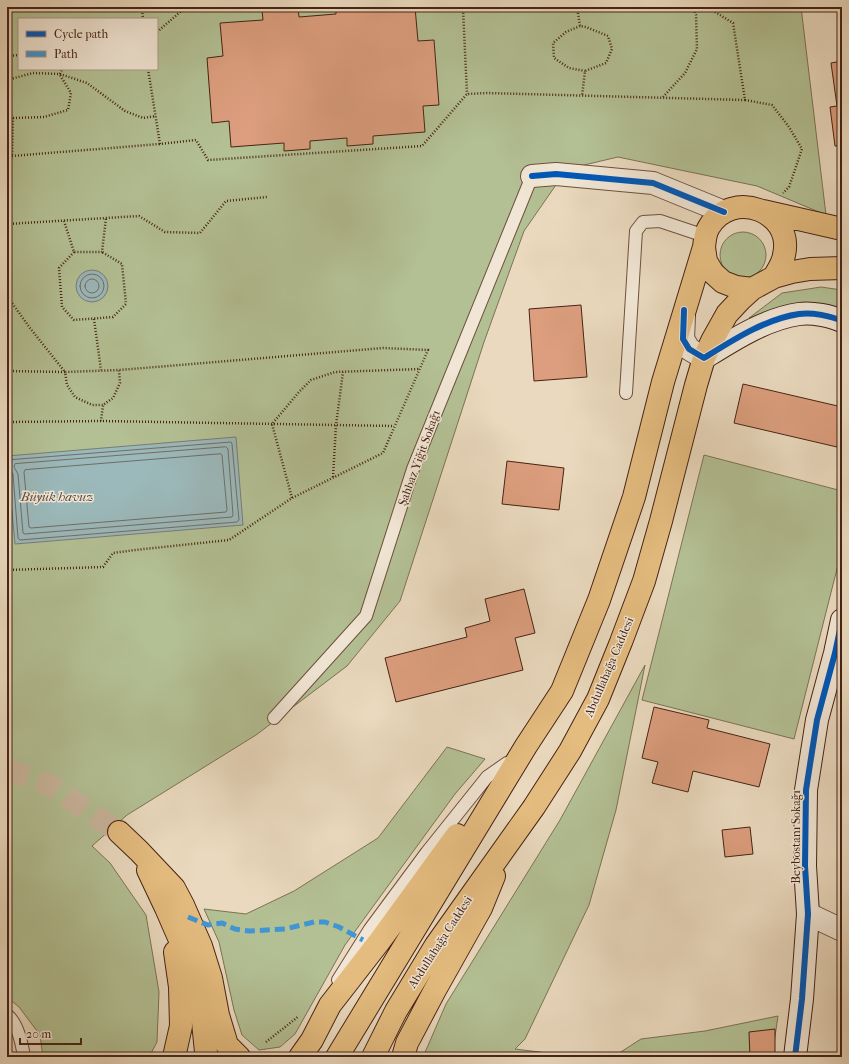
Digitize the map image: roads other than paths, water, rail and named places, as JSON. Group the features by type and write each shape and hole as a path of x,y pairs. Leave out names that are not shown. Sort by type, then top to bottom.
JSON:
{"main road":[{"path":"300,1057 312,1040 330,1005 379,942 493,785 526,746 562,691 599,600 634,497 663,382 709,226 724,212 737,207 751,207 842,229"},
{"path":"764,211 774,219 781,229 785,241 785,254 781,266 774,277"},
{"path":"703,248 706,261 713,273 723,282 736,287 752,289 774,277 798,271 842,268"},
{"name":"Abdullahağa Caddesi","path":"372,1057 396,1011 436,945 534,807 570,751 598,699 644,581 704,358 727,314 740,299 752,289"},
{"path":"337,1057 511,764"},
{"path":"119,832 174,888 183,905 201,946 211,978 218,1015 227,1045 238,1057"},
{"path":"403,1057 407,1043 481,908 508,844"},
{"path":"139,851 190,963 201,1002 206,1052 205,1057"},
{"path":"170,917 180,987 181,1026 174,1057"}],"street":[{"path":"532,176 556,174 653,183 724,212"},
{"path":"684,310 683,339 689,349 704,358 740,336 778,319 801,314 820,315 842,321"},
{"name":"Beybostanı Sokağı","path":"795,1057 802,999 808,914 805,866 806,790 817,720 842,620"},
{"path":"808,914 842,930"}],"lane":[{"name":"Şahbaz Yiğit Sokağı","path":"274,718 366,616 413,469 532,176"},
{"path":"626,393 636,231 643,222 660,221 703,248"},
{"path":"7,1015 12,1018 22,1041 24,1057"},
{"path":"169,1057 181,1026"}],"water":[{"path":"92,270 98,271 105,277 108,286 107,292 101,299 92,302 86,301 79,295 76,286 77,280 83,273"},
{"name":"Büyük havuz","path":"236,437 243,525 15,544 7,456"}],"tunnel":[{"path":"7,769 48,784 119,832"}]}
